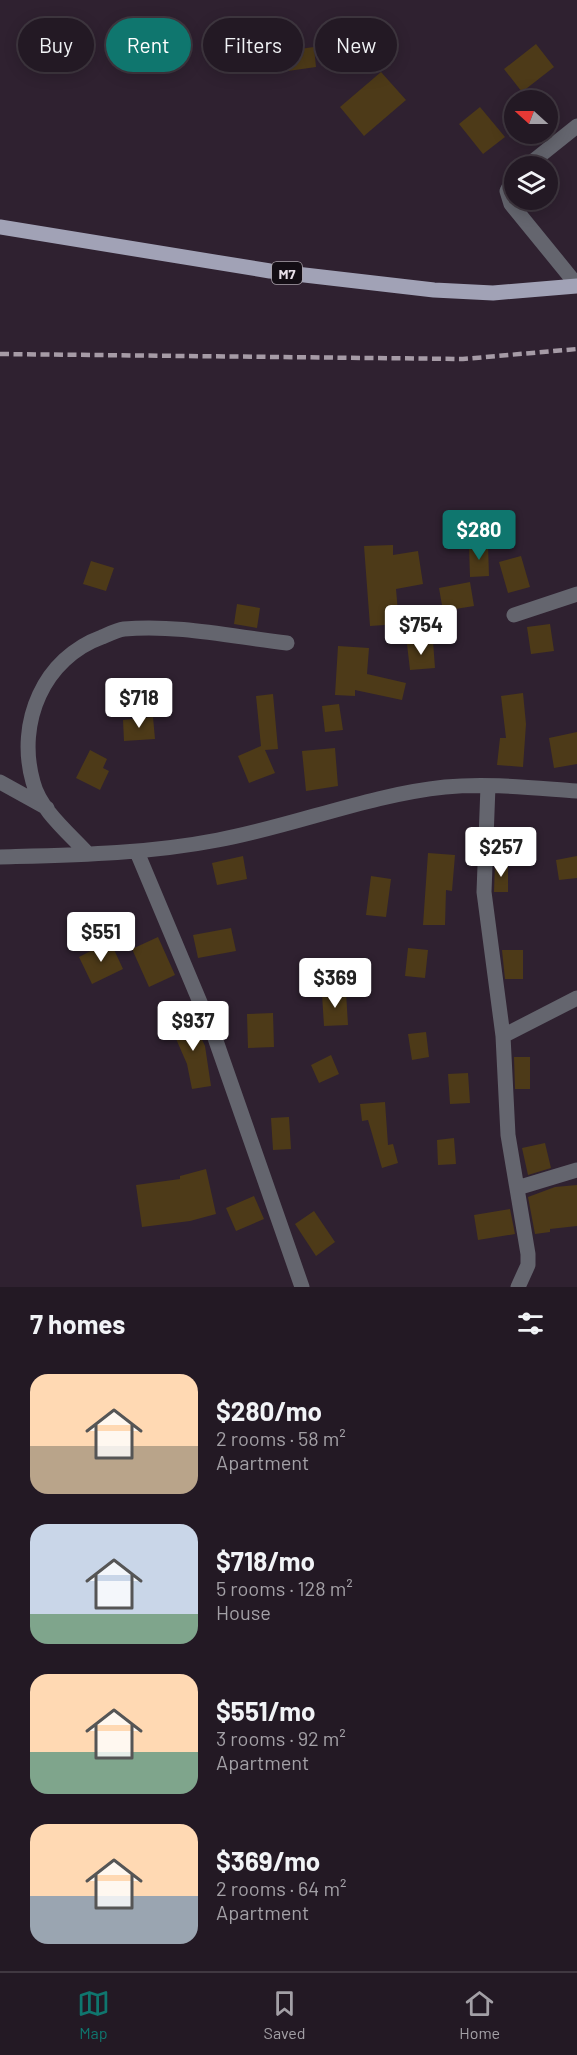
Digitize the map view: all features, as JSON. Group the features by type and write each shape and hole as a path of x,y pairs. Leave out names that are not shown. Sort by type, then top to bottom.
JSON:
{"main road":[{"name":"M7","path":"0,227 270,271 434,290 493,292 577,286"}],"street":[{"path":"540,156 577,126"},
{"path":"516,210 577,286"},
{"path":"514,615 577,594"},
{"path":"88,854 47,808 33,784 29,757 29,728 39,691 55,667 87,642 122,629 164,628 287,643"},
{"path":"0,782 47,808"},
{"path":"488,786 484,892 503,1036 508,1135 528,1254 528,1265 518,1287"},
{"path":"0,857 137,852 218,840 291,824 389,796 445,787 488,786 577,791"},
{"path":"137,852 215,1038 302,1287"},
{"path":"503,1036 577,998"},
{"path":"517,1188 577,1170"}],"building":[{"path":"536,44 554,67 525,90 520,90 504,69"},
{"path":"314,47 315,67 303,69 303,49"},
{"path":"381,72 406,100 364,136 340,107"},
{"path":"480,107 504,138 483,154 459,124"},
{"path":"393,545 393,555 418,551 423,584 396,589 399,624 370,626 364,546"},
{"path":"469,545 488,545 489,576 470,577"},
{"path":"521,556 530,587 508,593 499,562"},
{"path":"91,561 114,568 106,591 83,584"},
{"path":"470,582 474,606 443,611 439,588"},
{"path":"237,604 260,608 257,628 234,624"},
{"path":"550,624 554,651 531,654 527,627"},
{"path":"433,641 435,668 410,670 407,644"},
{"path":"338,646 369,648 367,674 406,683 402,700 355,690 355,696 335,695"},
{"path":"523,693 526,724 523,767 497,765 500,738 506,738 501,696"},
{"path":"273,694 278,749 265,750 275,773 249,783 238,756 261,746 256,696"},
{"path":"339,704 343,730 325,732 322,706"},
{"path":"153,717 155,739 124,741 123,720"},
{"path":"577,732 577,764 554,768 549,738"},
{"path":"335,748 338,786 306,791 302,751"},
{"path":"90,750 107,759 103,768 109,771 100,790 76,778"},
{"path":"428,853 455,855 452,891 446,890 445,925 423,925"},
{"path":"243,856 247,879 217,885 212,863"},
{"path":"577,856 577,878 559,880 556,860"},
{"path":"495,864 508,864 508,892 494,892"},
{"path":"371,876 391,879 386,917 366,915"},
{"path":"231,928 236,951 198,958 193,935"},
{"path":"158,937 175,975 149,987 132,949"},
{"path":"110,941 123,969 92,984 79,957"},
{"path":"408,948 428,950 425,978 405,976"},
{"path":"502,950 523,950 523,979 505,979"},
{"path":"346,992 348,1025 324,1026 322,994"},
{"path":"273,1013 274,1047 248,1048 247,1014"},
{"path":"191,1016 205,1046 211,1086 192,1089 187,1064 170,1025"},
{"path":"426,1032 429,1057 412,1060 408,1034"},
{"path":"331,1055 339,1074 319,1083 311,1065"},
{"path":"514,1057 530,1057 530,1089 515,1089"},
{"path":"468,1073 470,1103 450,1104 448,1074"},
{"path":"385,1102 388,1145 393,1144 398,1163 382,1168 368,1120 362,1121 360,1104"},
{"path":"289,1117 291,1149 273,1150 271,1118"},
{"path":"454,1138 456,1164 438,1165 437,1140"},
{"path":"545,1143 551,1168 528,1175 522,1148"},
{"path":"206,1169 216,1214 190,1221 142,1227 136,1185 180,1179 180,1176"},
{"path":"577,1185 577,1226 550,1229 550,1232 535,1234 528,1197 555,1187"},
{"path":"254,1196 264,1219 236,1231 226,1208"},
{"path":"510,1209 515,1234 478,1240 474,1215"},
{"path":"314,1211 335,1242 316,1256 295,1224"}],"railway":[{"path":"0,354 463,359 577,349"}]}
